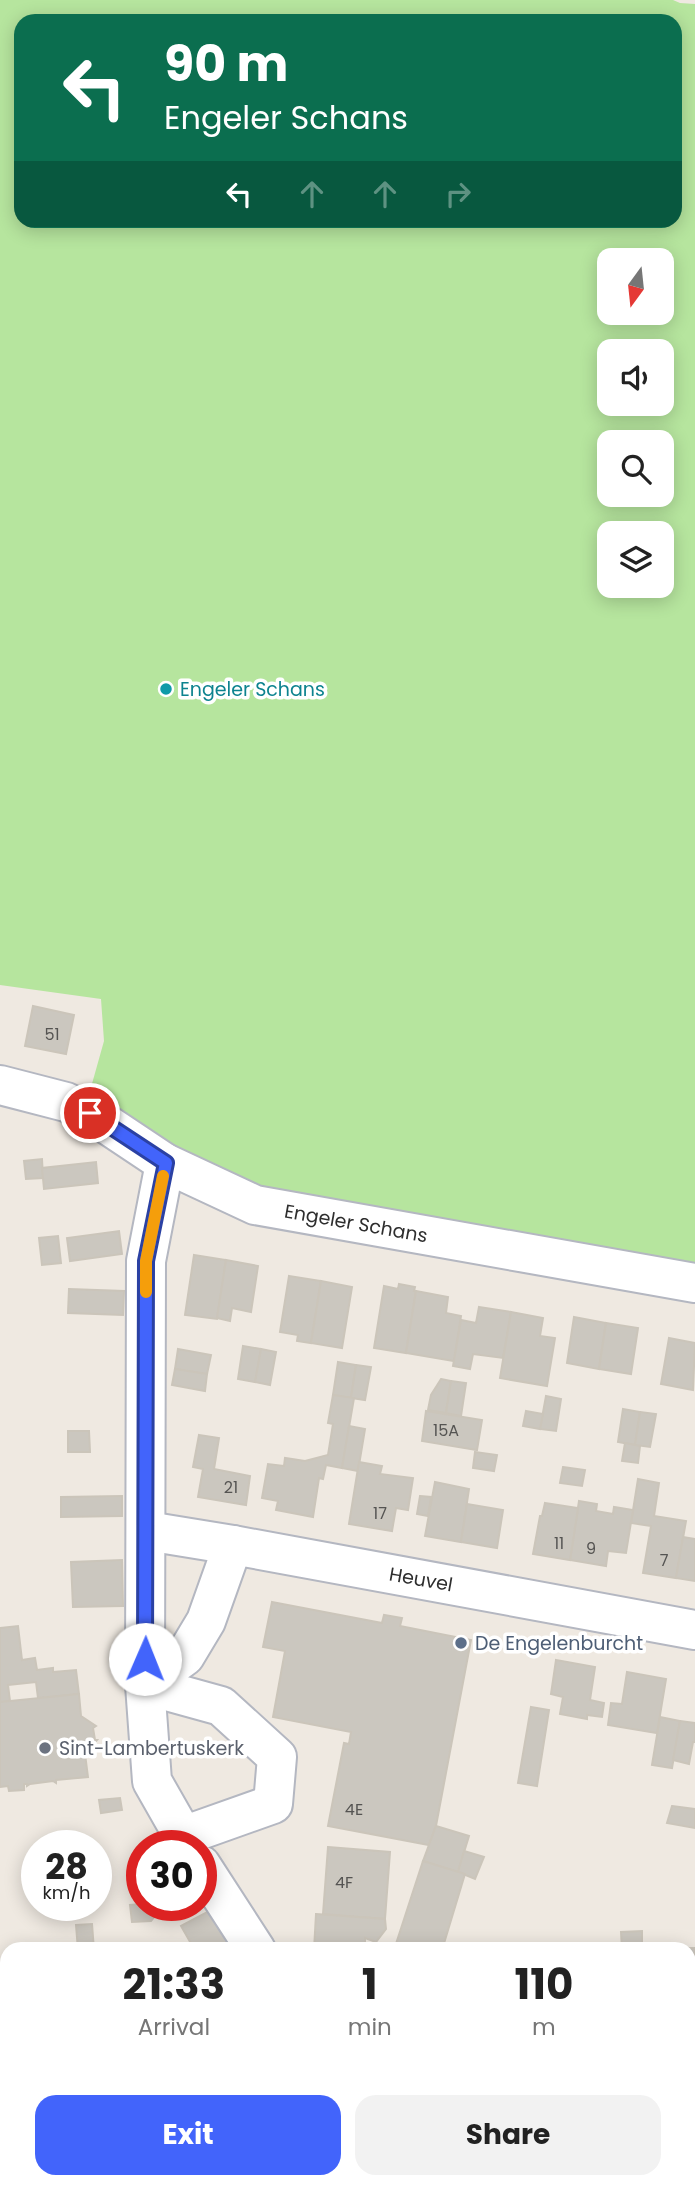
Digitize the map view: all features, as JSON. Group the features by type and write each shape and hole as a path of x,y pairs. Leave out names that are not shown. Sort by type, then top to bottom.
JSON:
{"street":[{"name":"Engeler Schans","path":"0,1085 66,1102 90,1113 166,1163 255,1205 695,1283"},
{"path":"166,1163 146,1261 145,1685 152,1781 180,1830"},
{"name":"Heuvel","path":"147,1531 695,1630"},
{"path":"145,1685 185,1656 206,1621 233,1545"},
{"path":"145,1685 221,1706 278,1757 274,1804 217,1835"},
{"path":"217,1889 252,1942"}],"green space":[{"path":"0,0 673,0 695,4 695,1263 287,1194 179,1159 88,1098 104,1041 101,999 0,985"}],"building":[{"path":"33,1006 74,1015 66,1054 25,1046"},
{"path":"42,1159 43,1178 26,1179 24,1161"},
{"path":"96,1162 98,1183 44,1189 42,1168"},
{"path":"119,1231 122,1254 70,1261 67,1238"},
{"path":"58,1236 61,1263 42,1265 39,1238"},
{"path":"194,1255 226,1260 217,1319 185,1315"},
{"path":"226,1260 258,1266 251,1312 232,1308 230,1321 217,1318"},
{"path":"289,1276 321,1281 311,1343 297,1341 298,1335 280,1332"},
{"path":"321,1281 352,1287 342,1348 311,1343"},
{"path":"399,1284 415,1287 416,1291 406,1353 374,1348 384,1286 398,1289"},
{"path":"69,1289 124,1291 123,1315 68,1313"},
{"path":"416,1291 448,1297 446,1313 461,1316 454,1361 406,1353"},
{"path":"479,1307 511,1312 503,1358 473,1354 470,1369 453,1366 461,1320 476,1323"},
{"path":"511,1312 543,1318 540,1336 555,1338 547,1386 500,1378"},
{"path":"574,1317 606,1323 599,1369 567,1363"},
{"path":"606,1323 638,1328 631,1374 599,1369"},
{"path":"669,1338 695,1343 693,1390 661,1384"},
{"path":"243,1346 261,1349 255,1382 238,1379"},
{"path":"178,1349 211,1355 207,1374 175,1369"},
{"path":"261,1349 276,1352 270,1385 255,1382"},
{"path":"338,1362 356,1365 351,1398 333,1395"},
{"path":"356,1365 371,1367 365,1400 351,1398"},
{"path":"175,1369 207,1374 205,1391 172,1385"},
{"path":"441,1379 451,1381 446,1413 428,1410 431,1395"},
{"path":"451,1381 466,1383 461,1416 446,1413"},
{"path":"333,1395 354,1398 342,1468 326,1465 323,1479 319,1478 313,1517 276,1510 278,1501 262,1498 268,1464 284,1466 285,1458 305,1461 328,1455 333,1424 328,1423"},
{"path":"546,1396 561,1399 556,1431 540,1429"},
{"path":"623,1409 640,1412 635,1445 618,1442"},
{"path":"426,1411 482,1420 477,1450 422,1441"},
{"path":"526,1411 543,1414 540,1429 523,1426"},
{"path":"640,1412 656,1414 650,1447 635,1445"},
{"path":"349,1426 365,1429 358,1471 342,1468"},
{"path":"68,1431 89,1431 90,1452 68,1452"},
{"path":"199,1435 219,1438 214,1469 250,1476 246,1505 198,1497 203,1469 193,1467"},
{"path":"625,1443 640,1446 638,1463 622,1461"},
{"path":"475,1452 497,1455 494,1471 473,1468"},
{"path":"359,1462 382,1466 380,1474 413,1478 408,1510 396,1508 392,1531 349,1524"},
{"path":"563,1467 585,1470 582,1486 560,1483"},
{"path":"638,1479 659,1483 654,1516 686,1521 676,1578 643,1573 651,1526 631,1523"},
{"path":"435,1482 469,1489 461,1542 425,1536"},
{"path":"122,1496 122,1516 61,1517 61,1497"},
{"path":"420,1496 431,1497 428,1516 417,1514"},
{"path":"579,1501 597,1504 596,1511 613,1514 614,1507 633,1510 626,1553 608,1551 606,1566 570,1560"},
{"path":"545,1503 578,1508 570,1560 533,1554"},
{"path":"467,1504 503,1510 497,1548 461,1542"},
{"path":"683,1537 695,1539 695,1581 676,1578"},
{"path":"122,1560 123,1606 73,1607 71,1562"},
{"name":"De Engelenburcht","path":"272,1602 382,1623 384,1615 402,1618 400,1626 471,1640 436,1826 429,1845 328,1826 344,1743 349,1744 351,1732 273,1717 285,1651 263,1647"},
{"path":"18,1626 22,1660 35,1658 37,1670 76,1670 79,1694 38,1698 36,1682 8,1685 10,1701 0,1702 0,1628"},
{"path":"556,1660 595,1667 590,1700 604,1703 602,1717 587,1715 587,1719 560,1714 563,1697 551,1694"},
{"path":"627,1672 666,1679 657,1733 608,1725 611,1703 622,1704"},
{"name":"Sint-Lambertuskerk","path":"79,1694 81,1716 96,1726 93,1728 97,1740 85,1754 88,1777 56,1780 56,1783 24,1784 24,1790 9,1791 8,1786 0,1787 0,1702"},
{"path":"531,1707 549,1710 537,1786 518,1783"},
{"path":"660,1717 680,1721 672,1768 652,1765"},
{"path":"680,1721 695,1723 695,1742 689,1764 673,1760"},
{"path":"120,1798 122,1810 101,1813 99,1800"},
{"path":"672,1806 695,1809 695,1828 667,1823"},
{"path":"436,1826 469,1836 458,1872 423,1861"},
{"path":"328,1847 390,1852 385,1919 323,1914"},
{"path":"464,1851 484,1857 475,1879 458,1872"},
{"path":"423,1861 465,1874 444,1942 397,1942"},
{"path":"316,1914 385,1919 386,1929 376,1942 365,1938 365,1942 314,1942"},
{"path":"217,1920 229,1942 190,1942 181,1926 190,1921"},
{"path":"92,1924 93,1942 77,1942 76,1925"},
{"path":"642,1931 642,1942 622,1942 621,1932"}],"slow traffic":[{"path":"146,1292 146,1261 163,1176"}],"place":[{"name":"Engeler Schans","path":"166,689"},
{"name":"De Engelenburcht","path":"461,1643"},
{"name":"Sint-Lambertuskerk","path":"45,1748"}],"route":[{"path":"90,1113 166,1163 146,1261 145,1659"}]}
